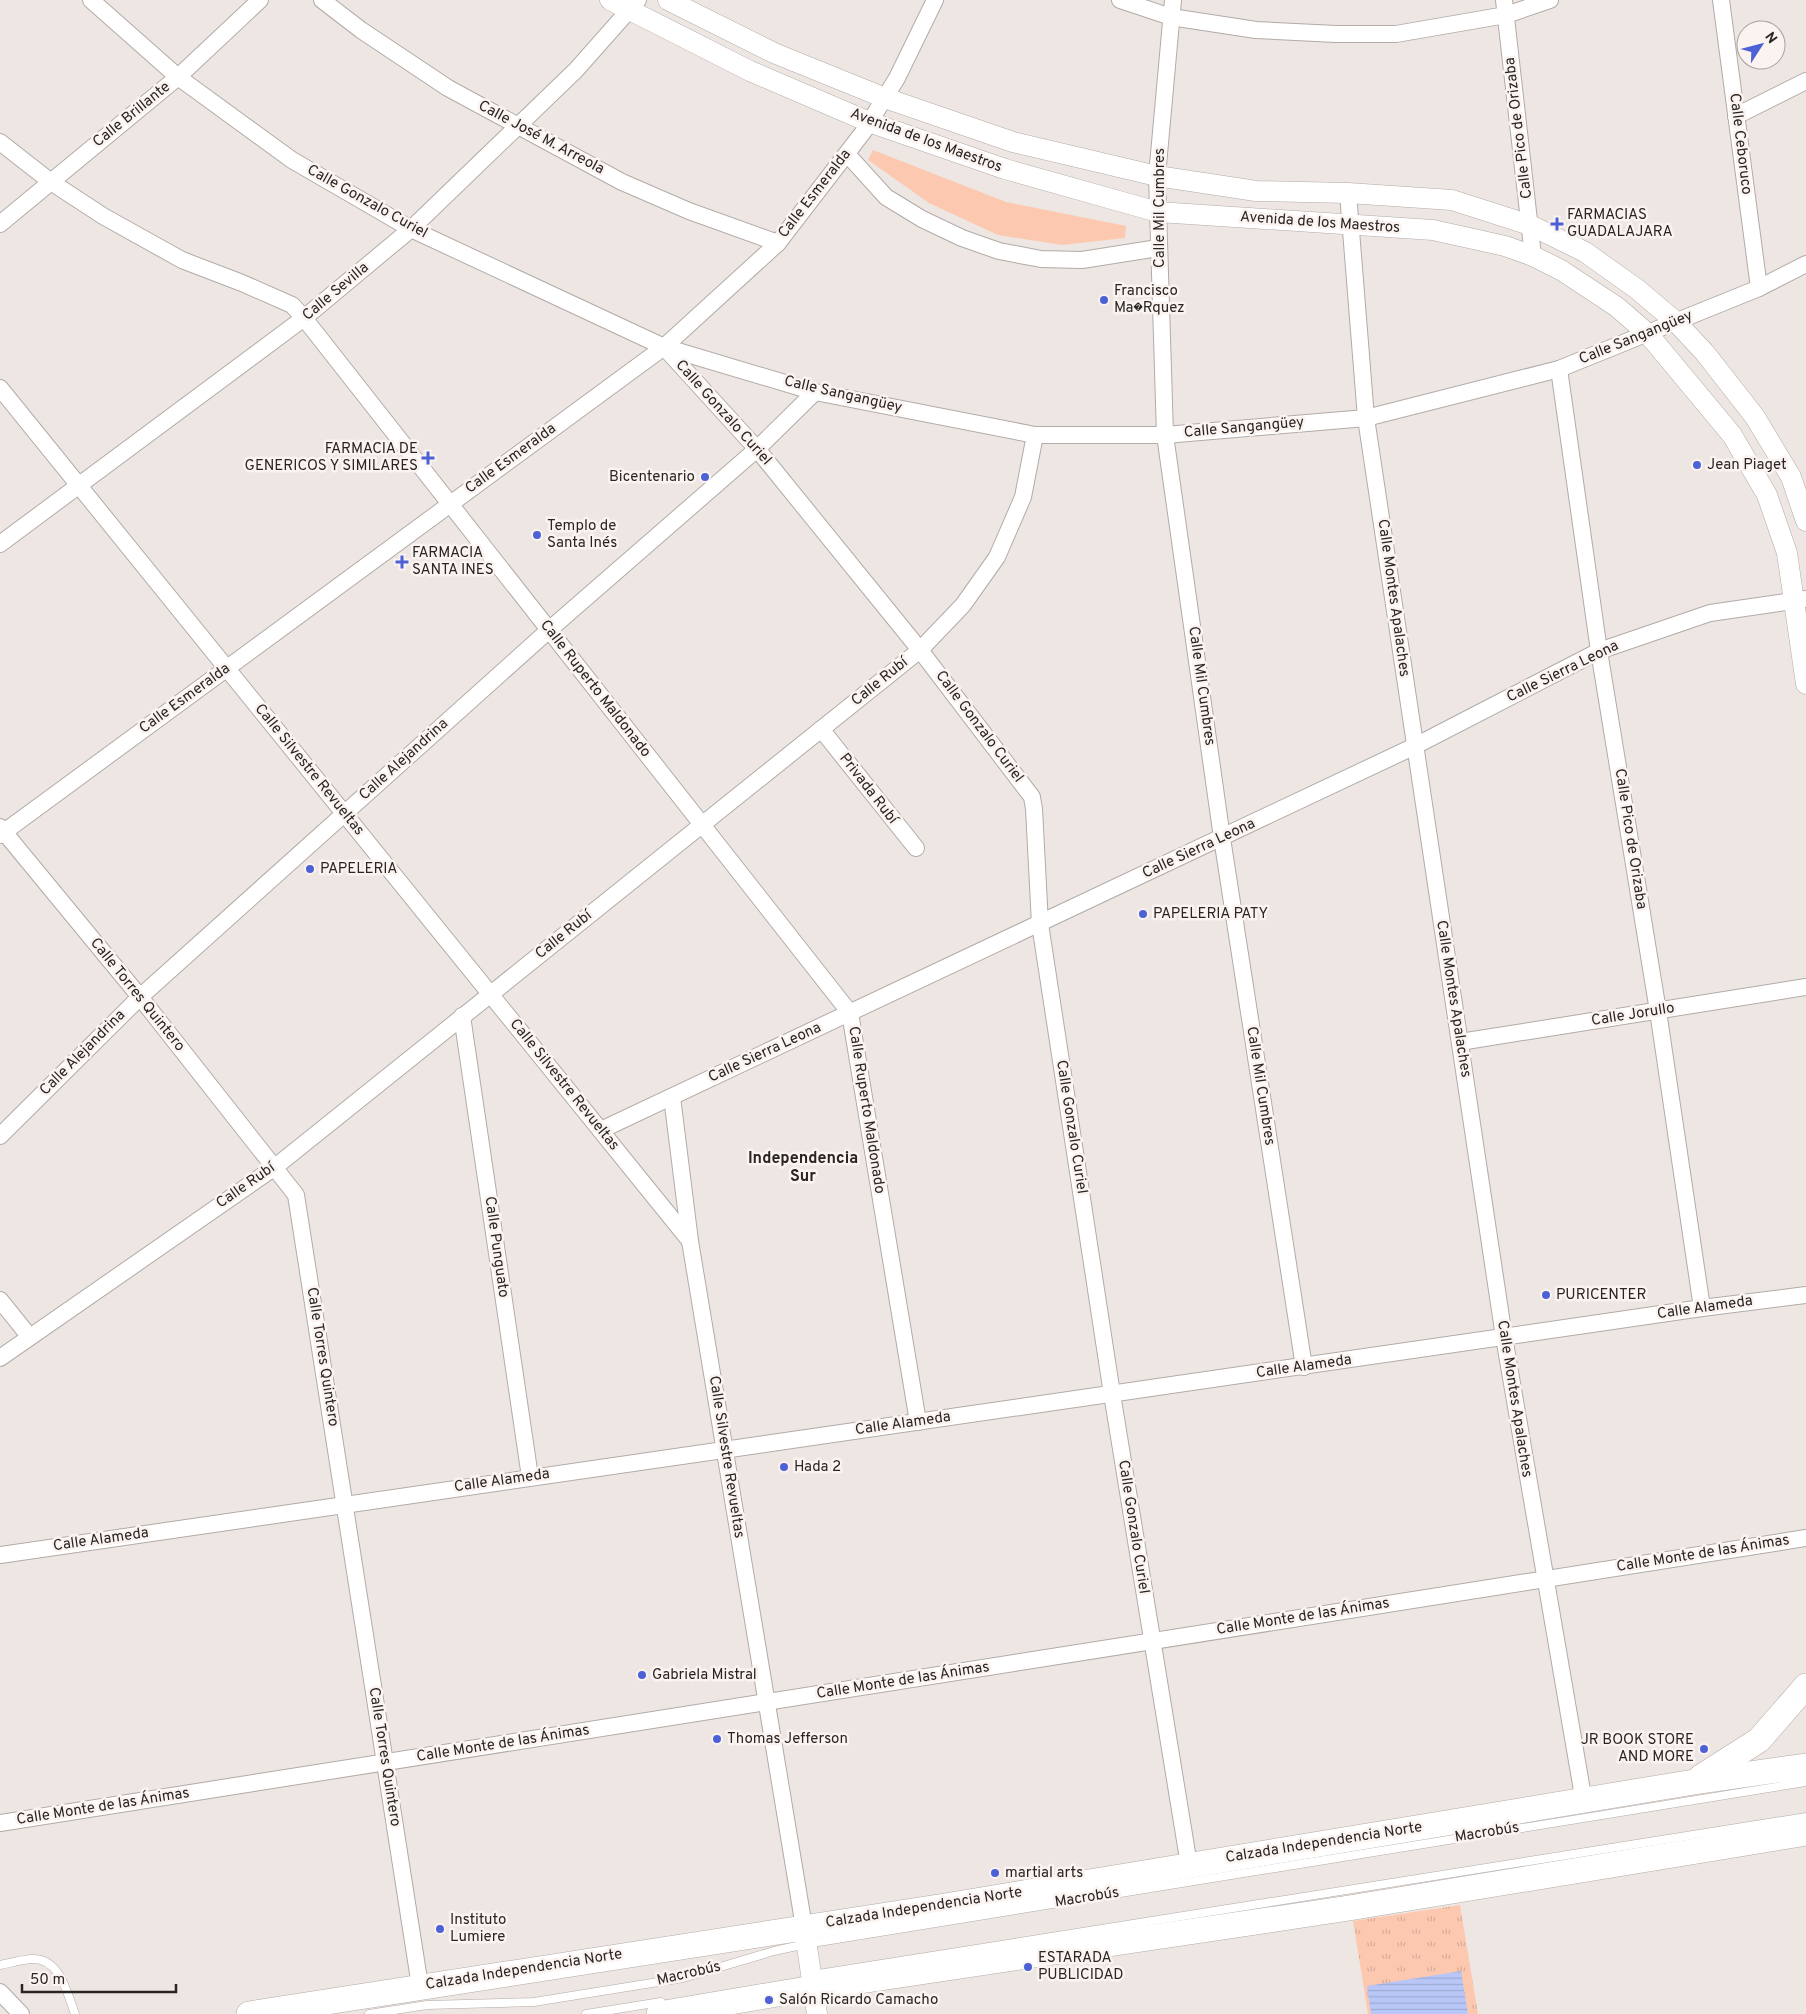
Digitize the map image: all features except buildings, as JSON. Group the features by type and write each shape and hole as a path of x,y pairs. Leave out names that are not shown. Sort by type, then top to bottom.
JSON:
{"main road":[{"path":"1694,1782 1759,1740 1806,1686"},
{"name":"Calzada Independencia Norte","path":"249,2014 420,1986 805,1936 1189,1865 1584,1802 1694,1782 1806,1766"},
{"path":"666,2007 809,1980 1349,1908 1806,1832"}],"street":[{"name":"Calle Gonzalo Curiel","path":"91,0 178,77 292,160 411,230 664,347 757,449 920,650 1032,797 1040,924 1112,1394 1189,1865"},
{"name":"Calle Brillante","path":"0,224 178,77 260,0"},
{"name":"Calle José M. Arreola","path":"322,0 361,30 448,88 622,182 689,211 778,243"},
{"name":"Avenida de los Maestros","path":"610,0 634,5 750,71 869,122 1005,169 1158,212 1433,230 1505,246 1561,270 1618,307 1648,334 1732,435 1767,495 1787,553 1800,600 1806,684"},
{"name":"Avenida de los Maestros","path":"668,0 774,53 885,98 1013,142 1158,176 1256,191 1348,193 1452,200 1530,225 1585,252 1637,289 1676,322 1705,353 1756,417 1792,477 1806,521"},
{"name":"Calle Esmeralda","path":"1,831 227,668 664,347 778,243 847,154 885,98 897,78 935,0"},
{"path":"1120,0 1171,16 1256,30 1336,34 1396,34 1505,7 1550,0"},
{"name":"Calle Mil Cumbres","path":"1173,0 1158,176 1158,248 1165,435 1222,838 1304,1367"},
{"name":"Calle Ceboruco","path":"1721,0 1759,288"},
{"name":"Calle Sevilla","path":"0,544 304,318 411,230 576,70 634,5"},
{"name":"Calle Pico de Orizaba","path":"1505,7 1532,256"},
{"path":"1736,116 1806,81"},
{"name":"Calle Ruperto Maldonado","path":"0,142 51,182 103,216 145,240 182,260 292,305 850,1013 918,1422"},
{"path":"847,154 886,197 922,219 962,238 999,251 1041,259 1082,260 1158,248"},
{"name":"Calle Montes Apalaches","path":"1348,193 1366,418 1504,1337 1544,1579 1584,1802"},
{"name":"Calle Sangangüey","path":"664,347 815,392 1035,435 1165,435 1366,418 1559,369 1759,288 1806,264"},
{"name":"Calle Pico de Orizaba","path":"1559,369 1599,651 1658,1010 1702,1308"},
{"name":"Calle Silvestre Revueltas","path":"0,388 690,1241 805,1936"},
{"name":"Calle Alejandrina","path":"0,1136 140,997 549,630 757,449 815,392"},
{"name":"Calle Rubí","path":"0,1358 29,1336 275,1167 920,650 963,605 997,557 1023,497 1035,435"},
{"name":"Calle Sierra Leona","path":"601,1130 1415,746 1599,651 1710,613 1800,600"},
{"name":"Privada Rubí","path":"821,729 916,848"},
{"name":"Calle Torres Quintero","path":"1,831 140,997 296,1195 420,1986"},
{"name":"Calle Jorullo","path":"1460,1042 1806,987"},
{"name":"Calle Punguato","path":"462,1016 530,1477"},
{"path":"672,1097 690,1241"},
{"name":"Calle Alameda","path":"0,1555 1702,1308 1806,1295"},
{"path":"0,1300 29,1336"},
{"name":"Calle Monte de las Ánimas","path":"0,1824 1806,1538"},
{"path":"805,1936 809,1980 817,2014"},
{"path":"0,1992 21,2014"}],"lane":[{"name":"Macrobús","path":"369,2014 427,2005 534,2002 683,1978 774,1951 805,1936 1806,1782"},
{"path":"809,1980 1806,1817"},
{"path":"0,1965 32,1959 44,1961 54,1968 61,1978 75,2014"},
{"name":"Macrobús","path":"586,2014 666,2007"}],"green space":[{"path":"873,150 1006,202 1126,226 1125,238 1062,245 998,235 929,203 868,160"},
{"path":"1460,1905 1478,2014 1368,2014 1353,1921"}],"water":[{"path":"1461,1971 1468,2014 1371,2014 1367,1986"}],"place":[{"name":"FARMACIAS GUADALAJARA","path":"1557,224"},
{"name":"Francisco Ma�Rquez","path":"1104,300"},
{"name":"FARMACIA DE GENERICOS Y SIMILARES","path":"428,458"},
{"name":"Jean Piaget","path":"1697,465"},
{"name":"Bicentenario","path":"705,477"},
{"name":"Templo de Santa Inés","path":"537,535"},
{"name":"FARMACIA SANTA INES","path":"402,562"},
{"name":"PAPELERIA","path":"310,869"},
{"name":"PAPELERIA PATY","path":"1143,914"},
{"name":"PURICENTER","path":"1546,1295"},
{"name":"Hada 2","path":"784,1467"},
{"name":"Gabriela Mistral","path":"642,1675"},
{"name":"Thomas Jefferson","path":"717,1739"},
{"name":"JR BOOK STORE AND MORE","path":"1704,1749"},
{"name":"martial arts","path":"995,1873"},
{"name":"Instituto Lumiere","path":"440,1929"},
{"name":"ESTARADA PUBLICIDAD","path":"1028,1967"},
{"name":"Salón Ricardo Camacho","path":"769,2000"}],"district":[{"name":"Independencia Sur","path":"803,1168"}]}
